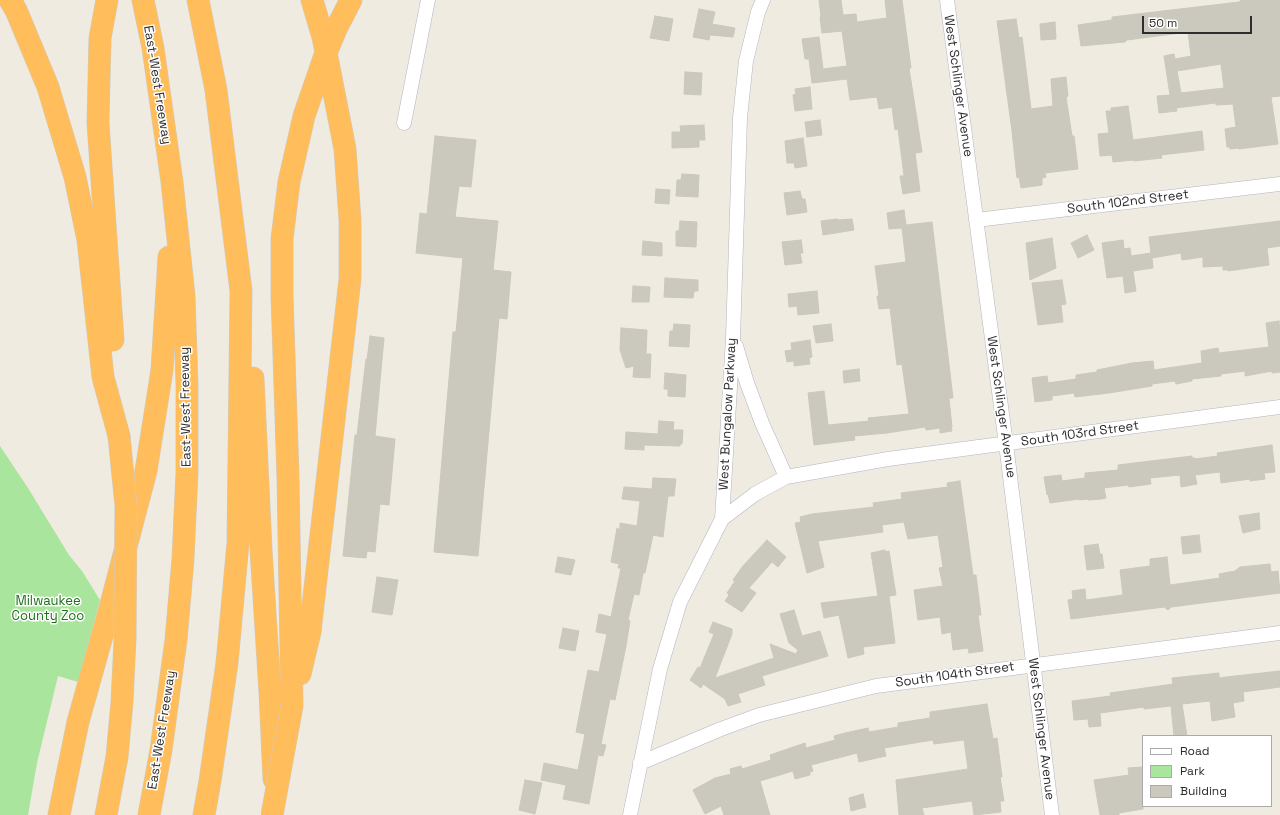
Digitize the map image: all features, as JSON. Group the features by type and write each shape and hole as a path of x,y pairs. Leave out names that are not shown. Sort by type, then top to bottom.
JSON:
{"highway":[{"path":"10,0 16,10 48,88 75,177 88,240 119,436 126,506 125,639 122,702 117,756 106,815"},
{"path":"107,0 100,38 98,123 109,376"},
{"name":"East-West Freeway","path":"143,0 153,48 172,182 184,296 187,385 187,472 183,559 176,640 161,750 149,815"},
{"path":"198,0 216,90 240,291 250,351 254,393 260,524 273,734 274,784 272,815"},
{"path":"272,815 292,706 310,632 350,279 350,220 345,149 323,37 312,0"},
{"path":"292,706 288,477 282,283 283,228 289,182 304,116 324,58 350,0"},
{"path":"59,815 78,722 146,471 162,370 172,182"},
{"path":"204,815 226,662 238,543 240,291"}],"street":[{"path":"404,123 428,0"},
{"name":"West Bungalow Parkway","path":"630,815 660,669 680,602 722,519 733,338 740,118 746,61 762,0"},
{"name":"West Schlinger Avenue","path":"947,0 1006,444 1052,815"},
{"name":"South 102nd Street","path":"976,220 1280,184"},
{"path":"733,338 752,396 786,476"},
{"name":"South 103rd Street","path":"722,519 755,494 786,476 888,459 1280,407"},
{"name":"South 104th Street","path":"640,764 721,729 759,715 876,686 1280,633"}],"green space":[{"name":"Milwaukee County Zoo","path":"0,446 69,555 82,571 100,600 78,682 58,676 37,763 28,815 0,815"}],"building":[{"path":"819,0 841,0 843,15 856,14 857,22 887,18 885,0 902,0 911,68 909,68 922,152 915,153 920,191 903,194 900,176 904,176 898,129 895,130 892,107 879,109 877,97 850,100 847,79 812,83 809,59 805,59 802,39 819,37 823,69 847,66 842,31 822,33"},
{"path":"1241,0 1280,0 1280,96 1271,97 1278,144 1239,149 1230,149 1230,147 1227,147 1225,129 1236,127 1233,104 1216,105 1216,103 1176,108 1177,111 1159,113 1157,96 1170,95 1164,56 1174,54 1175,59 1191,56 1188,32 1127,40 1125,42 1081,46 1078,25 1112,20 1112,17 1239,2","holes":["1221,64 1224,88 1181,93 1177,71"]},
{"path":"699,9 715,12 712,24 735,28 733,37 710,35 709,40 693,37"},
{"path":"655,16 673,19 669,41 650,38"},
{"path":"1016,19 1019,38 1022,37 1031,109 1053,106 1051,79 1066,77 1068,96 1066,97 1072,136 1074,136 1078,169 1045,173 1046,177 1042,178 1042,185 1021,188 1019,177 1017,178 997,21"},
{"path":"1055,22 1056,39 1041,40 1040,24"},
{"path":"685,72 702,73 701,95 684,94"},
{"path":"810,87 812,109 795,111 793,95 796,94 795,89"},
{"path":"1128,106 1133,140 1202,131 1204,150 1161,155 1162,158 1134,161 1113,162 1112,155 1100,156 1098,134 1109,133 1106,111 1111,111 1111,108"},
{"path":"820,120 822,135 807,137 805,122"},
{"path":"704,125 705,140 699,140 699,147 672,148 672,132 681,132 680,126"},
{"path":"435,136 476,140 471,187 459,186 455,217 498,221 493,270 511,272 507,319 499,318 478,556 434,552 453,332 456,332 463,258 416,253 420,213 427,214"},
{"path":"803,138 807,166 795,168 794,163 787,163 785,141"},
{"path":"682,174 699,175 698,197 676,196 677,180 681,180"},
{"path":"656,189 670,190 669,204 655,203"},
{"path":"800,191 802,199 805,199 807,212 787,215 784,193"},
{"path":"904,210 906,225 932,222 953,398 949,398 952,431 940,433 940,428 926,430 925,427 854,436 855,440 814,445 808,393 824,391 828,425 869,421 868,418 909,414 902,364 897,365 890,308 879,309 877,296 879,296 875,266 906,262 902,228 889,229 887,213"},
{"path":"852,219 854,230 823,235 821,221"},
{"path":"680,221 697,222 696,247 676,246 676,231 679,231"},
{"path":"1280,221 1280,246 1267,248 1269,265 1228,271 1223,270 1223,266 1203,267 1203,257 1182,260 1181,253 1152,258 1153,268 1133,271 1136,291 1125,293 1123,276 1107,278 1102,243 1123,240 1124,249 1130,248 1131,256 1151,253 1149,237"},
{"path":"1087,235 1094,250 1078,258 1071,243"},
{"path":"1052,238 1056,268 1030,280 1026,243"},
{"path":"801,240 803,253 800,253 802,263 785,265 782,242"},
{"path":"643,241 662,243 662,256 642,255"},
{"path":"665,278 698,280 698,291 694,291 693,298 664,297"},
{"path":"1062,280 1066,304 1061,305 1063,322 1038,325 1032,283"},
{"path":"633,286 650,287 649,302 632,302"},
{"path":"817,291 819,313 798,315 797,306 789,307 788,294"},
{"path":"1279,321 1280,372 1272,373 1272,371 1245,376 1245,371 1221,374 1221,376 1192,379 1192,381 1176,384 1175,381 1152,384 1152,386 1109,393 1075,397 1074,393 1052,396 1052,400 1035,402 1032,378 1047,376 1048,383 1076,379 1076,375 1097,372 1097,370 1132,363 1153,361 1154,370 1202,363 1201,351 1218,348 1219,353 1269,347 1266,323"},
{"path":"674,324 690,325 689,347 669,346 670,331 673,331"},
{"path":"831,324 833,341 816,343 813,326"},
{"path":"621,328 647,330 646,354 651,354 650,378 633,377 634,366 626,368 620,350"},
{"path":"370,336 384,338 375,436 395,439 389,505 380,504 375,552 367,551 366,558 343,556 355,435 357,435"},
{"path":"810,340 812,357 809,358 810,364 794,366 794,361 787,362 785,351 792,350 791,343"},
{"path":"859,369 860,381 844,383 843,371"},
{"path":"665,373 686,375 685,397 668,396 668,389 664,389"},
{"path":"659,421 674,422 673,430 683,430 682,444 680,444 680,446 644,445 644,450 625,449 626,432 658,434"},
{"path":"1272,445 1275,472 1264,473 1265,479 1250,481 1250,479 1221,483 1220,472 1195,475 1197,484 1181,487 1180,475 1150,478 1151,484 1104,488 1106,498 1102,499 1079,499 1050,503 1048,494 1047,495 1044,477 1061,475 1062,481 1085,478 1085,473 1118,470 1118,465 1192,456 1192,458 1195,459 1218,456 1217,453"},
{"path":"653,478 676,479 674,496 668,496 663,537 653,535 639,595 634,594 628,620 630,621 626,646 615,700 610,699 601,744 606,745 603,756 598,755 589,804 563,799 566,785 541,780 544,763 578,770 585,734 576,732 588,670 599,672 607,634 596,632 599,614 611,617 621,568 618,568 619,564 611,562 617,528 620,530 620,523 637,526 640,501 622,499 624,487 652,489"},
{"path":"960,481 973,575 976,575 981,615 978,615 983,651 969,653 968,648 953,650 951,632 942,634 940,617 918,620 914,590 943,586 939,568 943,567 938,535 908,539 904,522 882,525 883,532 818,541 824,567 807,573 795,523 801,522 800,517 812,514 874,507 873,503 902,499 901,493 948,487 947,483"},
{"path":"1259,513 1260,529 1243,533 1239,516"},
{"path":"1199,535 1201,552 1183,554 1181,537"},
{"path":"767,540 786,557 778,567 772,562 749,588 756,593 742,612 725,601 729,595 727,593 735,581 733,580 742,567"},
{"path":"1098,544 1100,554 1102,554 1104,568 1087,570 1084,546"},
{"path":"885,550 885,552 889,551 896,595 889,596 895,643 863,647 864,654 848,658 839,615 824,618 821,603 878,596 871,553"},
{"path":"558,557 575,560 571,575 555,572"},
{"path":"1167,557 1170,585 1220,578 1219,574 1235,571 1240,567 1270,564 1271,572 1278,571 1280,593 1171,607 1168,610 1164,607 1071,619 1068,600 1073,599 1072,591 1085,589 1086,600 1123,595 1120,570 1150,566 1150,559"},
{"path":"377,577 398,580 392,615 372,612"},
{"path":"794,610 802,636 820,631 828,656 762,676 765,685 738,694 741,702 728,706 725,699 703,684 701,688 690,680 698,667 700,668 714,634 709,632 713,622 732,629 732,634 715,678 774,658 770,644 796,654 798,650 789,643 780,614"},
{"path":"563,628 579,631 575,651 559,648"},
{"path":"1280,671 1280,687 1243,692 1244,701 1233,703 1235,717 1212,721 1210,701 1182,704 1187,735 1174,735 1171,706 1144,709 1144,707 1100,713 1101,726 1089,727 1088,719 1074,720 1072,701 1111,696 1110,693 1173,684 1172,678 1219,673 1219,678"},
{"path":"987,704 993,739 997,738 1002,777 1000,777 1004,801 1000,801 1001,812 974,815 972,801 922,808 924,815 899,815 896,780 968,769 964,740 934,744 933,740 884,748 886,756 859,762 857,753 811,765 813,771 810,772 810,775 795,779 793,771 760,781 770,815 724,815 721,806 705,814 693,790 715,778 731,774 730,769 741,766 742,769 771,760 770,755 805,743 806,748 835,740 834,736 845,733 868,728 869,732 898,727 898,723 930,718 930,712"},
{"path":"1142,767 1143,809 1119,813 1119,815 1100,815 1094,780 1129,775 1128,768"},
{"path":"525,780 542,783 535,814 519,810"},
{"path":"863,794 866,807 851,811 849,798"}]}
